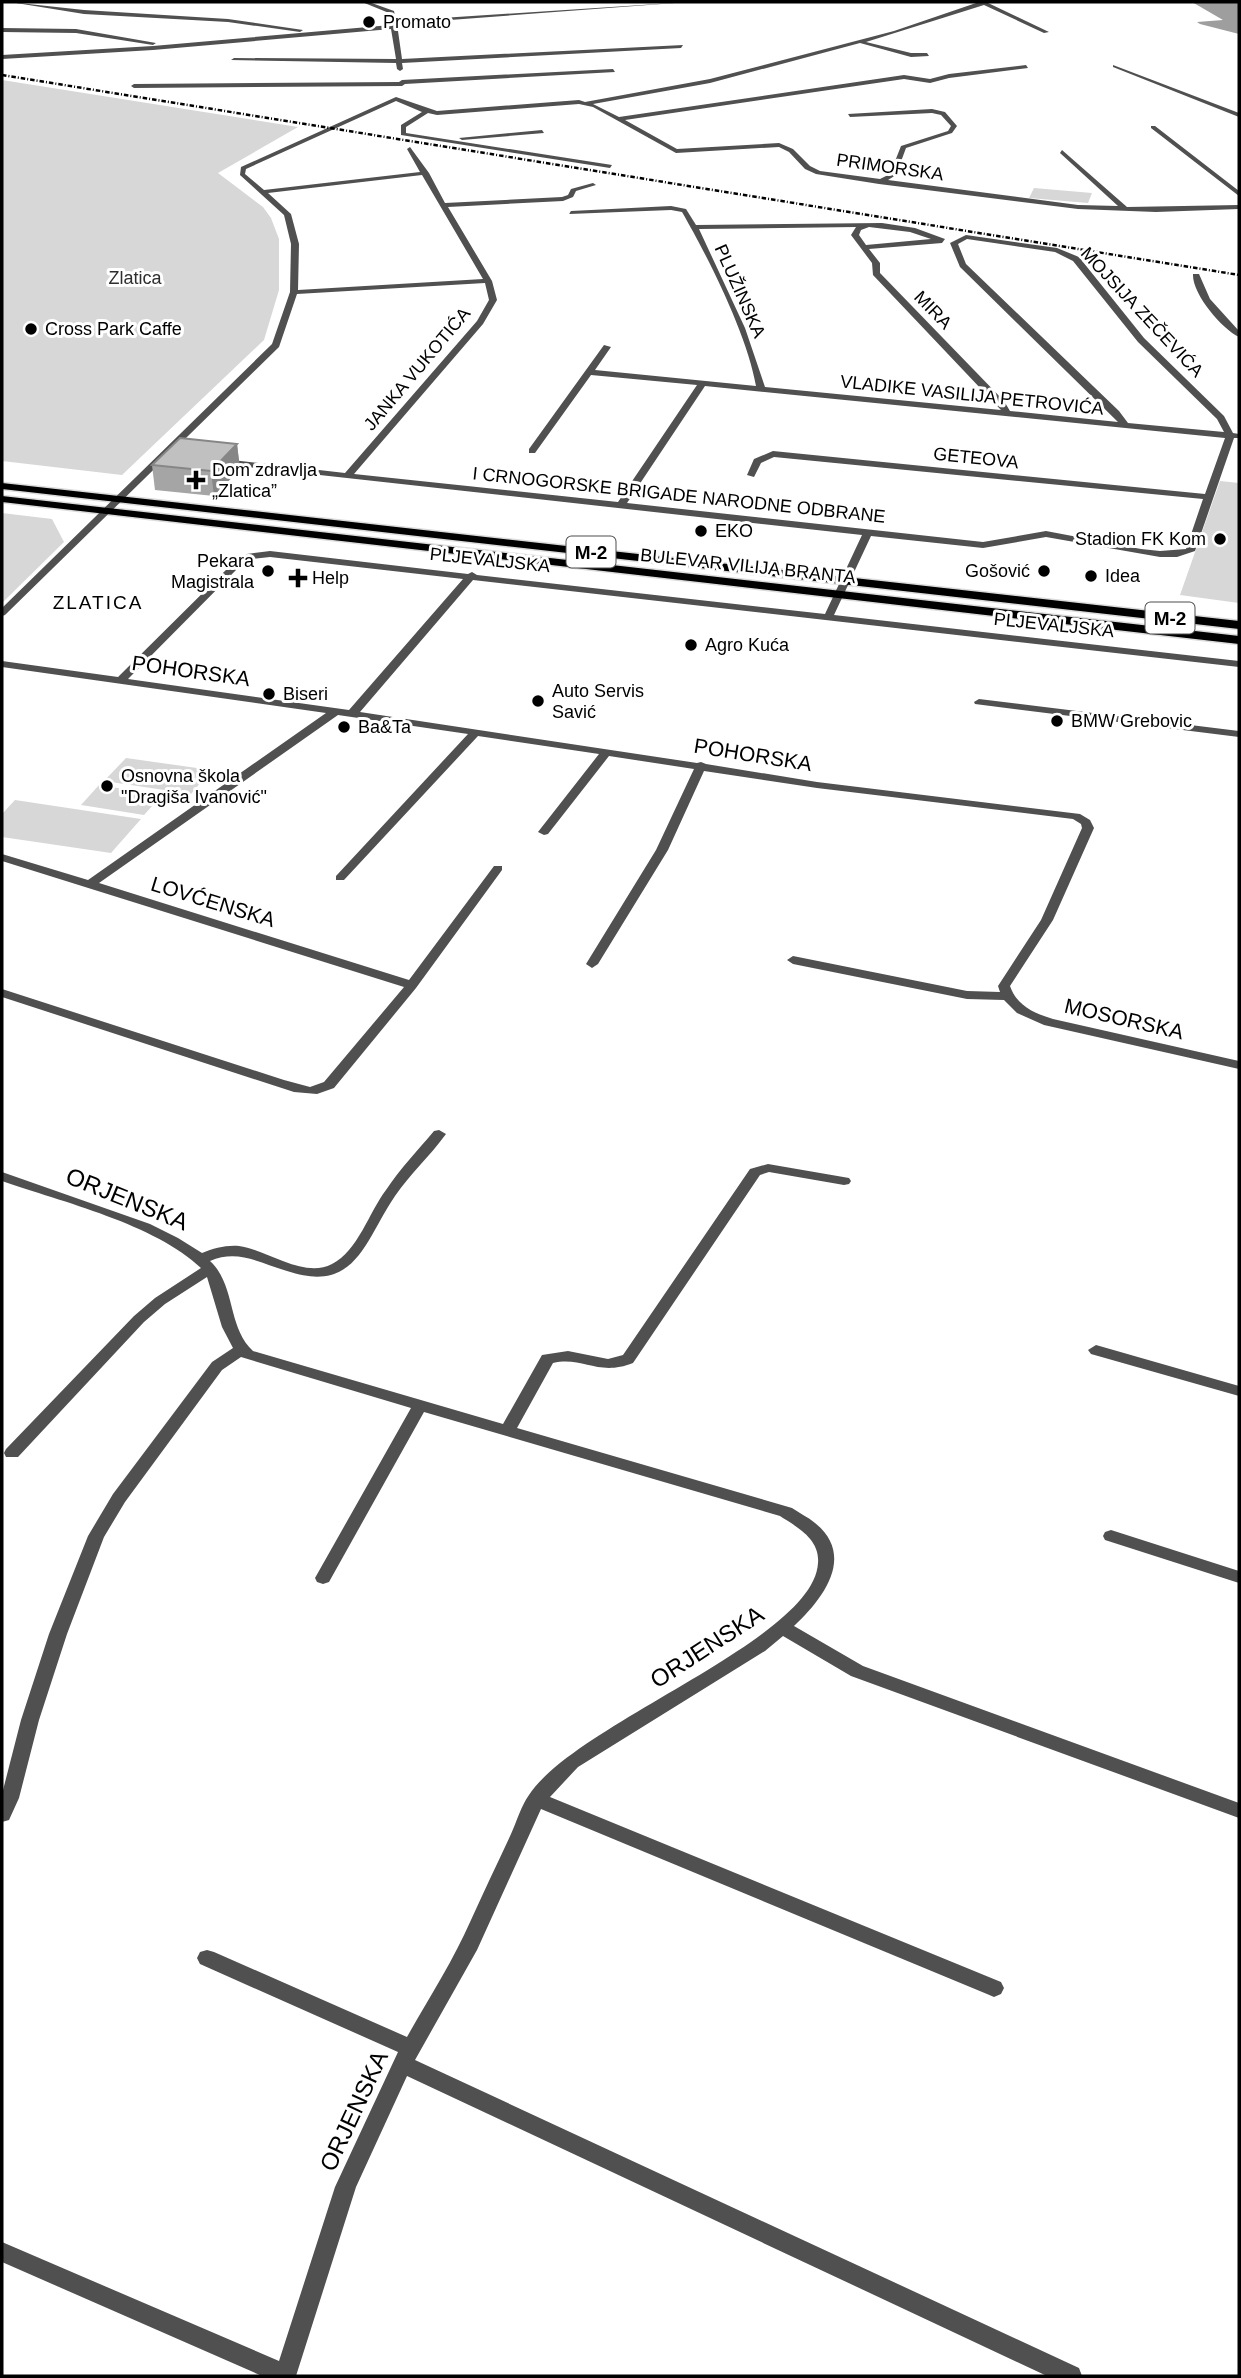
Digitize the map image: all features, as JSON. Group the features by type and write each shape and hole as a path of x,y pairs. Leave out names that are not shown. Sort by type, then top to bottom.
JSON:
{"main road":[{"name":"BULEVAR VILIJA BRANTA","path":"2,486 1239,625"},
{"name":"BULEVAR VILIJA BRANTA","path":"2,499 1239,640"}],"street":[{"path":"13,2 69,12 142,13 251,23 311,34"},
{"path":"2,613 271,351 294,292 295,244 290,220 242,174 249,163 401,95 402,83 392,12 365,2"},
{"path":"2,57 177,46 393,25 685,2"},
{"path":"610,166 405,135 401,131 403,126 426,112 587,103 710,81 897,32 983,2 1046,32"},
{"path":"2,30 76,31 177,46"},
{"path":"856,41 911,55 926,55"},
{"path":"234,60 398,61 681,46"},
{"path":"1115,66 1239,115"},
{"path":"617,119 891,79 912,77 930,81 1026,67"},
{"path":"134,86 402,83 613,71"},
{"path":"396,99 410,102 426,112"},
{"name":"PRIMORSKA","path":"587,103 676,151 779,145 792,148 815,172 879,182 1036,203 1125,209 1239,207"},
{"path":"850,116 938,111 954,126 950,132 903,147 893,175 879,182"},
{"path":"1153,127 1239,194"},
{"path":"436,139 542,132"},
{"path":"294,292 488,281 410,149"},
{"path":"1062,152 1125,209"},
{"path":"261,192 426,173"},
{"path":"445,205 563,199 570,196 573,190 593,185"},
{"name":"PLUŽINSKA","path":"571,213 681,208 694,228 759,375 761,390"},
{"path":"694,228 832,223 895,226 942,241"},
{"path":"866,226 858,229 855,235 863,247 954,242 958,257 971,274 1116,412 1126,426"},
{"name":"MOJSIJA ZEČEVIĆA","path":"954,242 973,237 1057,250 1079,263 1141,340 1221,418 1234,436"},
{"name":"MIRA","path":"863,247 876,263 876,273 1001,403 1007,415"},
{"path":"1196,276 1199,287 1217,312 1239,335"},
{"name":"JANKA VUKOTIĆA","path":"348,475 480,322 493,300 488,281"},
{"path":"532,451 607,347"},
{"name":"VLADIKE VASILIJA PETROVIĆA","path":"590,372 1234,436"},
{"path":"622,505 702,384"},
{"path":"1209,497 1234,436"},
{"name":"GETEOVA","path":"751,475 757,461 773,454 1209,497"},
{"path":"163,455 176,457"},
{"name":"I CRNOGORSKE BRIGADE NARODNE ODBRANE","path":"216,461 991,545 1047,534 1166,554 1190,551 1209,497"},
{"path":"828,616 868,532"},
{"name":"PLJEVALJSKA","path":"121,680 239,562 250,556 282,555 1239,664"},
{"path":"351,715 472,575"},
{"name":"POHORSKA","path":"2,664 701,765 817,785 1071,814 1084,820 1088,828 1063,889 1040,933 1004,986 1007,996"},
{"path":"979,702 1239,734"},
{"path":"90,884 335,712"},
{"path":"340,878 476,732"},
{"path":"544,832 606,752"},
{"path":"593,964 662,850 701,765"},
{"name":"LOVĆENSKA","path":"2,857 412,985"},
{"path":"2,993 310,1092 329,1085 412,985 498,868"},
{"path":"793,960 967,995 1007,996"},
{"name":"MOSORSKA","path":"1007,996 1022,1011 1049,1022 1239,1065"},
{"path":"12,1453 139,1320 206,1264 213,1252 233,1249 313,1274 337,1269 354,1249 391,1193 439,1134"},
{"path":"508,1430 547,1359 572,1355 611,1366 628,1359 755,1172 768,1168 844,1181"},
{"name":"ORJENSKA","path":"2,1176 150,1231 189,1250 206,1264"},
{"path":"2,1815 10,1798 30,1720 58,1634 96,1536 119,1498 217,1367 241,1350 236,1344 222,1295 206,1264"},
{"name":"ORJENSKA","path":"241,1350 260,1360 786,1512 802,1520 825,1547 827,1570 816,1592 759,1646 572,1762 536,1798 470,1944 407,2056 346,2187 285,2376"},
{"path":"1096,1350 1239,1391"},
{"path":"323,1578 420,1405"},
{"path":"1111,1536 1239,1577"},
{"path":"782,1627 857,1671 1239,1811"},
{"path":"536,1798 994,1988"},
{"path":"207,1958 1071,2376"},
{"path":"2,2252 285,2376"}],"green space":[{"name":"Zlatica","path":"2,80 298,127 218,173 263,207 271,218 279,239 279,290 264,340 122,475 2,461"},
{"path":"1034,188 1092,193 1088,203 1029,198"},
{"name":"Stadion FK Kom","path":"1220,481 1239,483 1239,603 1180,595"},
{"path":"2,513 52,519 64,542 2,603"},
{"path":"126,758 211,770 191,794 104,781"},
{"path":"99,785 162,795 144,815 81,805"},
{"path":"15,800 141,819 111,853 2,837 2,814"}],"shaded area":[{"path":"1192,2 1239,3 1239,34 1197,22 1223,20"}],"building":[{"path":"180,438 237,444 211,471 152,465"}],"railway":[{"path":"2,75 1239,275"}],"place":[{"name":"Promato","path":"369,22"},
{"name":"Cross Park Caffe","path":"31,329"},
{"name":"Dom zdravlja „Zlatica”","path":"196,480"},
{"name":"EKO","path":"701,531"},
{"name":"Stadion FK Kom","path":"1220,539"},
{"name":"Pekara Magistrala","path":"268,571"},
{"name":"Gošović","path":"1044,571"},
{"name":"Idea","path":"1091,576"},
{"name":"Help","path":"298,578"},
{"name":"Agro Kuća","path":"691,645"},
{"name":"Biseri","path":"269,694"},
{"name":"Auto Servis Savić","path":"538,701"},
{"name":"BMW Grebovic","path":"1057,721"},
{"name":"Ba&Ta","path":"344,727"},
{"name":"Osnovna škola \"Dragiša Ivanović\"","path":"107,786"}],"district":[{"name":"ZLATICA","path":"98,602"}]}
